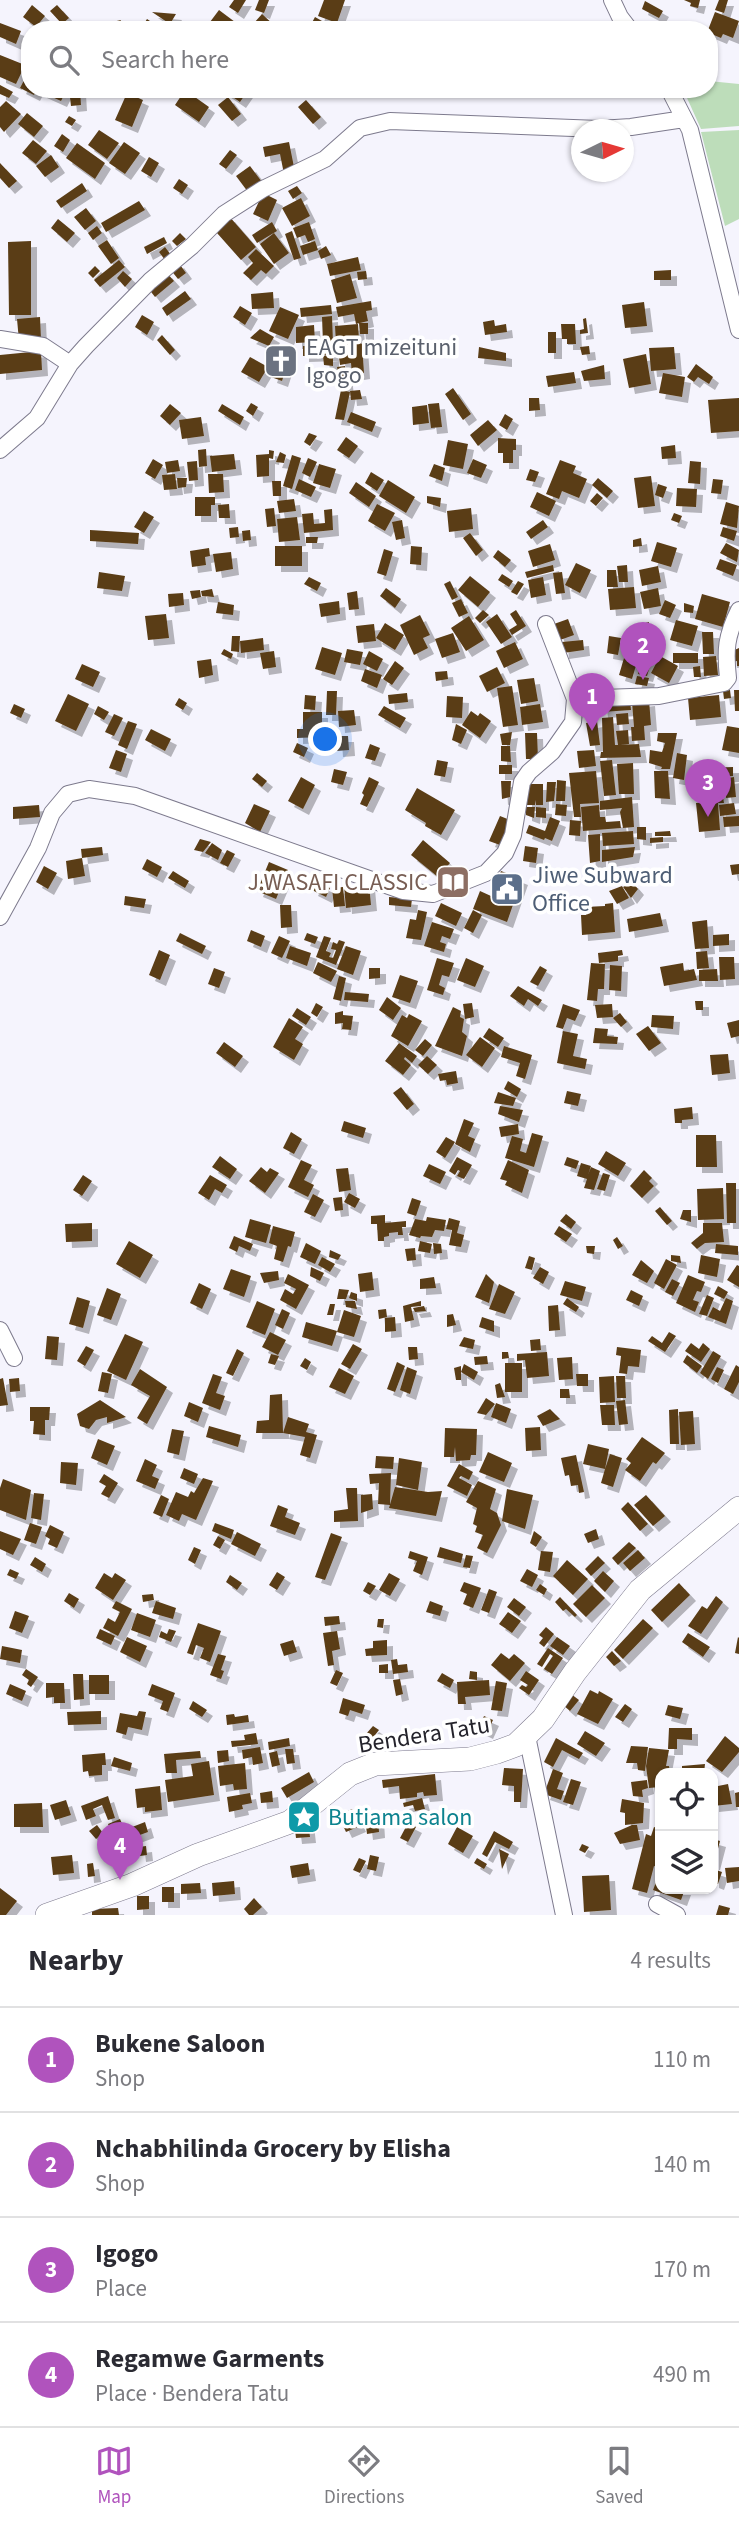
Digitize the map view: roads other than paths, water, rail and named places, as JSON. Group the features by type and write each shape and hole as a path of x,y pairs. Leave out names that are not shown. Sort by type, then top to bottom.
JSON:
{"main road":[{"name":"Bendera Tatu","path":"47,1915 132,1885 198,1855 290,1822 361,1768 375,1764 470,1759 516,1745 543,1718 575,1672 640,1590 739,1507"}],"street":[{"path":"612,0 623,21"},
{"path":"674,98 690,130 739,330"},
{"path":"0,450 37,418 71,364 149,281 192,246 224,214 263,190 324,159 360,128 390,121 599,129 684,119"},
{"path":"0,339 43,346 71,364"},
{"path":"575,699 659,696 724,683 728,678 726,643 739,610"},
{"path":"0,917 38,848 52,813 68,794 89,789 135,796 403,891 433,894 486,873 505,853 513,835 522,782 529,772 552,752 573,722 575,699 546,625"},
{"path":"0,1330 14,1358"},
{"path":"527,1736 564,1915"},
{"path":"657,1905 677,1915"}],"place":[{"name":"EAGT mizeituni Igogo","path":"281,361"},
{"name":"Nchabhilinda Grocery by Elisha","path":"643,680"},
{"name":"Bukene Saloon","path":"592,731"},
{"name":"Igogo","path":"708,817"},
{"name":"J.WASAFI CLASSIC","path":"453,882"},
{"name":"Jiwe Subward Office","path":"507,889"},
{"name":"Butiama salon","path":"304,1817"},
{"name":"Regamwe Garments","path":"120,1880"}]}
